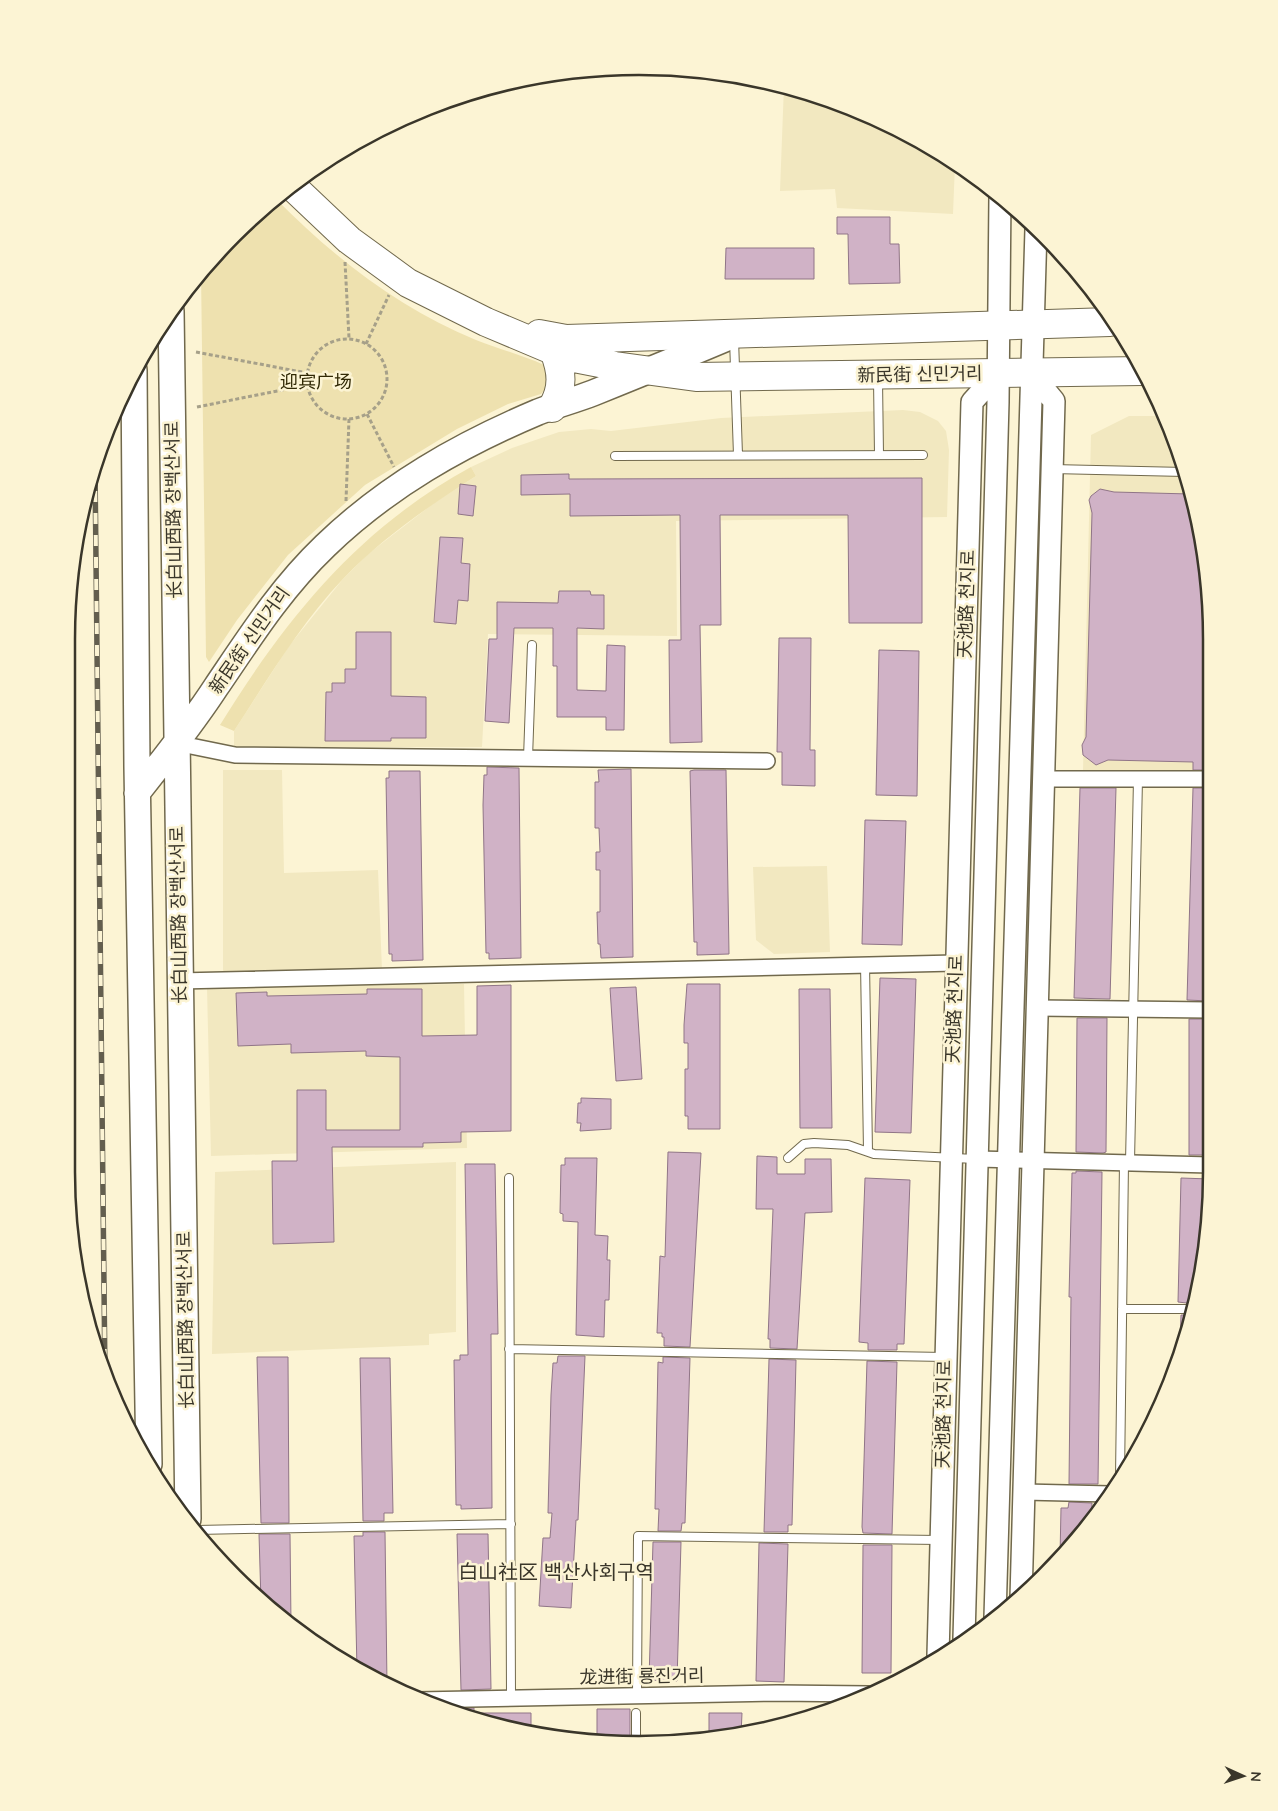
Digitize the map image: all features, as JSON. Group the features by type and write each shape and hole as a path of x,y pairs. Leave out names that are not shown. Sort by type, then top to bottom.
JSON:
{"highway":[{"name":"新民街 신민거리","path":"297,191 329,223 388,270 444,303 569,357 615,366 696,377 1135,371"},
{"name":"新民街 신민거리","path":"501,328 566,339 1105,322"},
{"path":"552,408 561,383 560,365 554,351"}],"main road":[{"name":"天池路 천지로","path":"964,1632 998,373 1000,206"},
{"path":"995,1608 1036,238"},
{"name":"长白山西路 장백산서로","path":"171,324 188,1509"},
{"name":"新民街 신민거리","path":"137,793 176,743 270,607 324,546 364,511 407,480 450,453 552,408 650,371 734,334"},
{"name":"天池路 천지로","path":"938,1650 955,963 972,402 998,373"},
{"path":"1021,1586 1054,401 1031,373"},
{"name":"新民街 신민거리","path":"590,394 696,377"},
{"name":"长白山西路 장백산서로","path":"134,388 137,793 149,1450"}],"street":[{"path":"176,743 235,755 767,761"},
{"path":"1043,779 1203,779"},
{"path":"179,981 865,963 955,963"},
{"path":"1037,1008 1203,1010"},
{"path":"977,1159 1203,1165"},
{"path":"1024,1492 1102,1494"},
{"name":"龙进街 룡진거리","path":"441,1700 637,1695 852,1694"}],"lane":[{"path":"734,334 738,455"},
{"path":"878,375 879,455"},
{"path":"615,456 923,455"},
{"path":"1052,468 1177,472"},
{"path":"528,758 532,645"},
{"path":"1120,1465 1122,1309 1133,1009 1138,779"},
{"path":"865,963 868,1151"},
{"path":"788,1158 804,1144 848,1146 874,1154 977,1159"},
{"path":"509,1178 510,1698"},
{"path":"1122,1309 1186,1309"},
{"path":"510,1350 945,1357"},
{"path":"204,1530 511,1524"},
{"path":"637,1695 638,1536 940,1540"},
{"path":"636,1713 636,1736"}],"path":[{"path":"345,262 349,338"},
{"path":"366,344 390,292"},
{"path":"349,338 366,344 381,358 387,376 386,389 381,401 367,414 349,419 330,416 319,408 311,398 307,385 307,373 312,358 321,348 333,341 349,338"},
{"path":"196,352 307,373"},
{"path":"197,407 307,385"},
{"path":"367,414 394,468"},
{"path":"346,504 349,419"}],"shaded area":[{"path":"784,94 855,118 888,133 955,172 953,214 837,208 835,189 780,191"},
{"path":"903,410 920,412 938,421 946,431 949,450 947,517 676,521 677,636 488,634 482,747 234,747 234,731 289,646 343,579 368,554 434,503 476,476 471,467 512,448 559,432 591,429 611,431 721,418"},
{"path":"1129,416 1157,416 1173,458 1184,493 1192,529 1202,602 1203,771 1083,771 1091,435"},
{"path":"223,770 282,770 284,873 378,870 382,970 223,971"},
{"path":"827,866 830,952 774,954 756,940 753,867"},
{"path":"464,984 467,1148 211,1156 207,988"},
{"path":"456,1162 456,1332 429,1334 429,1345 212,1354 215,1172"}],"green space":[{"name":"迎宾广场","path":"281,204 344,261 394,297 421,313 476,340 544,365 548,369 546,388 541,394 508,404 457,429 365,485 288,555 237,620 209,662 206,657 201,284 240,240"},
{"path":"471,467 476,476 390,536 358,564 327,596 285,652 234,731 220,725 271,648 328,579 360,547 394,518 431,491"}],"building":[{"path":"837,217 890,217 890,244 899,244 900,283 849,284 848,234 837,234"},
{"path":"726,248 814,248 814,279 725,279"},
{"path":"569,474 569,479 922,478 922,623 849,623 848,515 720,515 721,625 700,625 702,742 670,743 669,640 681,640 680,515 570,516 570,494 521,495 521,475"},
{"path":"460,484 476,486 473,516 458,514"},
{"path":"1100,489 1114,492 1184,494 1198,565 1202,602 1203,770 1193,770 1193,762 1108,760 1096,765 1083,755 1082,745 1086,737 1092,513 1089,500"},
{"path":"440,537 463,538 461,563 470,564 468,601 458,600 456,624 434,622"},
{"path":"559,591 590,591 591,595 604,595 604,629 577,628 577,690 606,691 607,645 625,646 624,730 606,730 606,717 557,717 557,666 553,666 553,628 514,628 509,723 485,721 489,639 497,639 497,602 558,603"},
{"path":"356,632 391,632 391,696 426,697 426,738 391,738 391,741 325,741 326,692 332,692 332,683 345,683 345,669 356,669"},
{"path":"779,638 811,638 810,750 815,750 815,786 782,785 782,752 777,752"},
{"path":"879,650 919,651 917,796 876,795"},
{"path":"487,767 519,768 521,958 489,959 489,953 486,953 483,805 484,775 487,775"},
{"path":"631,769 633,957 601,958 600,944 598,944 597,912 600,912 600,870 596,870 596,852 600,852 599,828 595,828 595,782 599,782 598,770"},
{"path":"726,770 729,954 697,955 697,942 694,942 690,771"},
{"path":"389,771 420,771 423,960 392,961 392,954 389,954 386,778 389,778"},
{"path":"1080,788 1116,788 1110,999 1074,998"},
{"path":"1193,788 1203,788 1203,1001 1187,1000"},
{"path":"865,820 906,821 902,945 862,944"},
{"path":"880,978 916,979 911,1133 875,1132"},
{"path":"687,984 720,984 720,1129 688,1129 688,1116 685,1116 685,1069 688,1069 688,1043 684,1043 684,1025"},
{"path":"511,985 511,1131 461,1132 461,1142 423,1143 423,1147 332,1147 334,1242 273,1244 272,1161 297,1161 297,1090 326,1090 326,1130 400,1130 400,1057 366,1056 366,1051 291,1053 291,1044 238,1046 236,993 267,992 267,996 367,994 367,989 422,989 422,1036 477,1035 477,986"},
{"path":"636,987 642,1079 616,1081 610,988"},
{"path":"799,989 830,989 832,1128 800,1128"},
{"path":"1077,1018 1107,1018 1106,1152 1103,1153 1076,1152"},
{"path":"1189,1019 1203,1019 1203,1155 1189,1155"},
{"path":"581,1098 611,1099 611,1129 580,1131 581,1123 577,1123 578,1103 581,1103"},
{"path":"668,1152 701,1153 690,1347 664,1346 662,1333 657,1333 660,1256 665,1257"},
{"path":"757,1156 777,1157 777,1174 805,1174 805,1159 831,1159 832,1212 805,1213 797,1349 770,1348 770,1339 768,1339 773,1209 756,1209"},
{"path":"565,1158 597,1158 595,1235 608,1236 607,1260 610,1260 609,1300 605,1300 604,1337 576,1335 578,1222 563,1221 563,1214 560,1213 561,1165 565,1165"},
{"path":"465,1164 495,1164 498,1334 491,1334 492,1508 461,1509 461,1505 456,1505 454,1360 460,1360 460,1355 468,1355"},
{"path":"1076,1171 1102,1172 1098,1484 1069,1484 1071,1297 1069,1297 1072,1173 1076,1173"},
{"path":"865,1178 910,1180 904,1344 897,1344 897,1350 868,1350 868,1343 859,1342"},
{"path":"1181,1178 1203,1179 1202,1209 1192,1282 1187,1303 1178,1302"},
{"path":"1181,1315 1185,1315 1184,1318 1181,1329"},
{"path":"558,1356 585,1356 578,1520 576,1520 571,1608 539,1606 543,1538 550,1538 552,1513 548,1513 551,1395 553,1363 557,1363"},
{"path":"257,1357 288,1357 289,1523 261,1523"},
{"path":"663,1357 690,1358 685,1523 682,1523 681,1531 658,1531 659,1509 655,1509 658,1362 663,1363"},
{"path":"360,1358 390,1358 393,1513 384,1513 384,1521 363,1521"},
{"path":"769,1359 796,1360 792,1525 788,1525 788,1532 764,1532"},
{"path":"867,1361 897,1362 892,1534 863,1533 862,1527"},
{"path":"1069,1502 1092,1503 1092,1507 1060,1547 1061,1508 1068,1508"},
{"path":"363,1532 385,1532 387,1676 357,1660 354,1536 363,1536"},
{"path":"259,1534 290,1534 291,1615 261,1590"},
{"path":"457,1534 488,1534 491,1689 461,1690"},
{"path":"653,1542 681,1542 677,1681 649,1680"},
{"path":"759,1543 788,1544 784,1682 756,1681"},
{"path":"863,1545 892,1545 891,1673 862,1673"},
{"path":"597,1709 630,1709 630,1736 597,1734"},
{"path":"480,1713 531,1713 531,1725"},
{"path":"709,1713 742,1713 741,1726 709,1731"}],"railway":[{"path":"95,489 105,1352"}],"district":[{"name":"白山社区 백산사회구역","path":"556,1571"}]}
